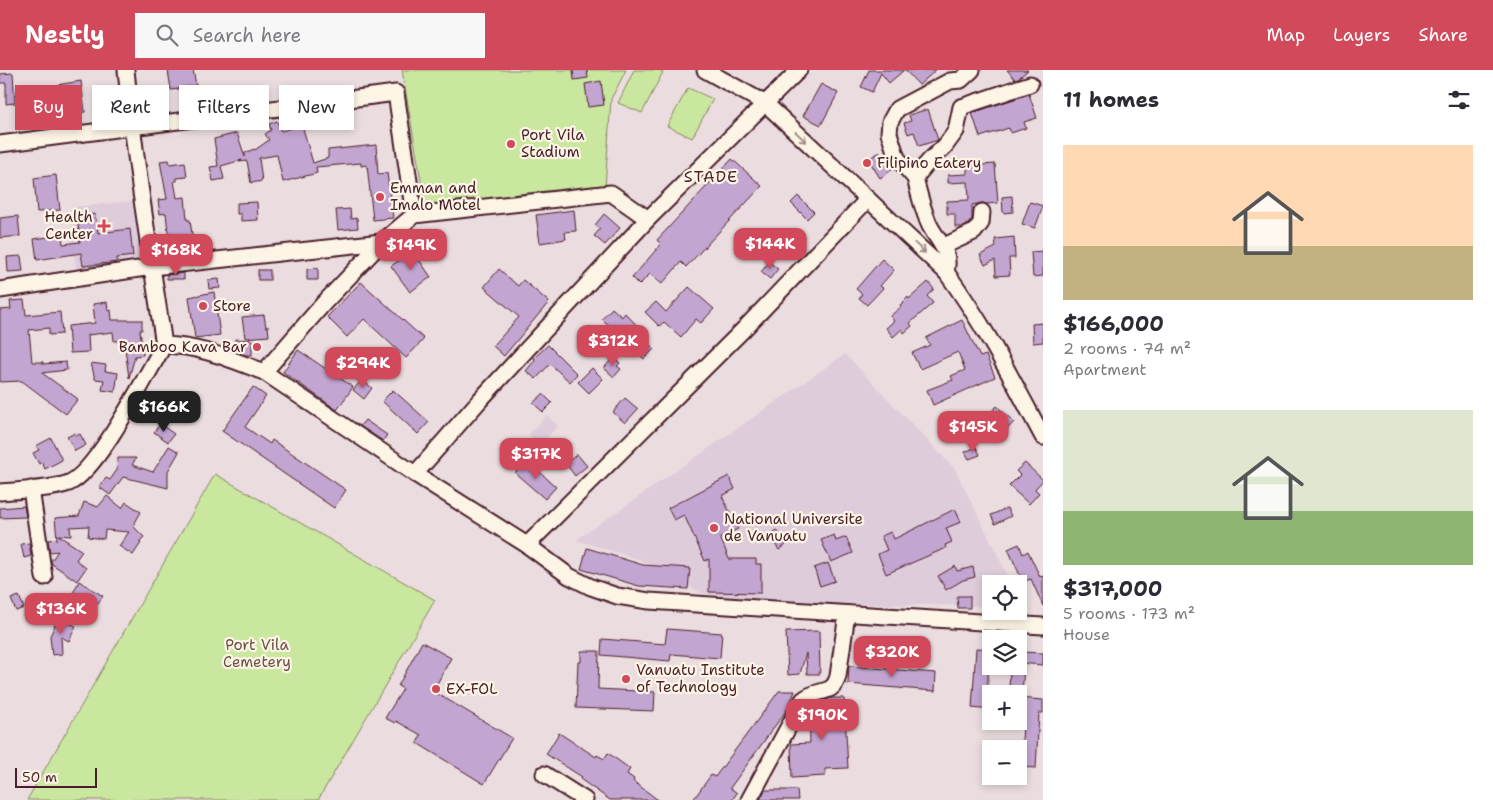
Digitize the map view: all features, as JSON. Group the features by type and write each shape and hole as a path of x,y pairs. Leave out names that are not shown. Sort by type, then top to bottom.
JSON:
{"street":[{"path":"126,70 128,85"},
{"path":"705,70 766,104 946,272 962,294 1003,361 1043,437"},
{"path":"415,474 648,219 799,70"},
{"path":"946,272 948,263 944,246 930,226 921,201 916,178 897,158 889,133 890,122 898,109 950,81 961,80 972,70"},
{"path":"916,178 956,131 961,107 1030,84"},
{"path":"169,122 396,93 414,214"},
{"path":"0,144 109,130"},
{"path":"0,492 60,486 77,479 87,470 121,419 164,344 132,130"},
{"path":"264,372 324,303 382,242 414,214 611,193 648,219"},
{"path":"528,545 744,329 868,199"},
{"path":"944,246 974,232 982,223 982,212"},
{"path":"0,290 152,267 382,242"},
{"path":"164,344 181,345 209,351 264,372 415,474 528,545 569,576 591,587 617,596 649,601 1043,626"},
{"path":"31,489 44,577"},
{"path":"749,800 803,700 812,693 827,691 836,683 847,614"},
{"path":"544,774 585,800"}],"shaded area":[{"name":"Health Center","path":"132,201 142,265 77,275 72,244 73,207"},
{"path":"845,354 955,469 1008,575 982,575 982,606 777,603 701,593 641,560 576,540"},
{"path":"547,415 558,426 540,445 528,435"}],"green space":[{"name":"Port Vila Stadium","path":"402,70 626,70 611,99 605,188 426,209"},
{"path":"634,70 658,70 663,72 642,113 618,103"},
{"path":"688,88 713,99 692,138 667,126"},
{"name":"Port Vila Cemetery","path":"215,474 435,600 318,800 27,800"}],"building":[{"path":"168,70 193,70 196,85 179,85 179,89 171,90"},
{"path":"573,70 587,70 588,78 574,80"},
{"path":"869,70 904,70 889,83 881,73 872,92 861,87"},
{"path":"905,70 936,70 919,85"},
{"path":"1007,70 1028,70 1015,79"},
{"path":"13,73 15,103 6,104 6,83 0,83 0,74"},
{"path":"81,81 82,85 57,85"},
{"path":"601,81 604,105 588,107 585,84"},
{"path":"821,84 838,93 821,125 803,116"},
{"path":"82,89 85,112 82,112"},
{"path":"1029,94 1037,118 1024,122 1026,128 1011,133 1009,128 980,137 972,113"},
{"path":"928,109 938,140 919,146 914,132 908,134 904,123 911,121 909,115"},
{"path":"277,121 281,131 303,130 313,163 328,158 328,150 376,145 378,174 387,173 393,218 373,220 367,165 361,166 361,163 316,167 317,173 283,182 277,155 259,158 262,181 251,183 247,161 239,162 242,160 221,166 224,179 213,181 210,167 218,166 214,139 237,133 245,157 245,153 255,150 269,140 265,134 271,130 269,124"},
{"path":"880,152 892,170 880,178 868,159"},
{"path":"732,159 762,186 686,267 681,262 662,284 650,274 639,285 632,278 661,244 657,240"},
{"path":"169,160 170,164 185,162 187,177 177,178 177,181 174,181 177,198 185,197 187,220 190,220 194,248 170,251 166,213 160,214 158,200 167,199 160,161"},
{"path":"981,163 981,165 995,164 998,203 972,205 972,219 964,227 955,227 955,214 947,214 947,201 969,200 968,182 948,183 948,175 967,174 967,164"},
{"path":"56,175 60,210 37,212 34,178"},
{"path":"798,196 814,212 807,219 791,203"},
{"path":"1012,196 1013,212 1003,213 1002,197"},
{"path":"257,202 258,220 241,221 241,214 237,214 237,203"},
{"path":"1030,202 1043,206 1035,228 1022,224"},
{"path":"350,209 351,219 357,218 358,228 338,230 336,210"},
{"path":"574,210 576,231 565,232 566,239 540,243 536,215"},
{"path":"95,214 98,233 130,229 133,256 117,258 117,262 83,266 81,253 37,260 34,239 62,235 63,244 80,242 77,216"},
{"path":"604,214 620,228 605,245 594,236 600,229 595,225"},
{"path":"18,216 20,236 0,238 0,218"},
{"path":"1014,237 1015,258 1009,258 1010,275 996,276 995,260 985,265 980,255 996,247 995,239"},
{"path":"413,251 431,277 410,292 391,266"},
{"path":"1043,251 1043,276 1033,277 1031,252"},
{"path":"21,256 23,271 8,272 7,257"},
{"path":"882,259 894,270 880,286 883,288 867,305 859,298 862,294 856,289"},
{"path":"769,262 778,269 770,279 761,272"},
{"path":"318,268 318,280 307,280 307,269"},
{"path":"499,269 518,286 523,280 549,302 504,356 493,346 519,317 484,287"},
{"path":"258,270 270,270 270,280 258,280"},
{"path":"184,273 184,279 167,279 167,275"},
{"path":"219,279 220,288 209,289 208,280"},
{"path":"361,282 424,339 406,358 364,319 347,337 327,317"},
{"path":"928,282 934,289 927,296 933,303 910,323 912,326 904,333 902,329 893,337 886,328 894,321 890,316 901,307 900,305 908,297 909,299"},
{"path":"689,287 714,309 701,323 696,319 681,337 664,322 659,326 645,312 656,302 666,312"},
{"path":"214,292 220,335 195,338 189,297"},
{"path":"24,300 26,315 60,312 62,334 49,335 49,328 29,330 32,362 43,362 43,364 66,362 67,370 42,373 78,399 66,414 22,381 0,382 0,310 11,309 10,301"},
{"path":"107,302 108,311 111,310 112,320 142,320 142,330 140,330 143,355 135,356 129,378 124,341 114,341 113,332 88,335 89,352 70,353 68,326 95,323 93,304"},
{"path":"612,308 622,317 625,313 647,336 644,339 654,349 644,359 634,348 630,352 621,342 624,339 602,319"},
{"path":"264,315 269,336 245,338 242,317"},
{"path":"962,320 980,357 986,355 995,377 933,405 927,390 953,380 951,376 965,370 958,352 920,369 912,353 930,345 926,338"},
{"path":"1043,323 1043,342 1033,343 1032,324"},
{"path":"235,339 252,340 252,355 245,355 235,351"},
{"path":"548,345 577,374 570,382 550,364 536,379 526,371 535,360 534,358"},
{"path":"298,350 353,387 337,410 283,372"},
{"path":"613,358 620,363 617,366 621,369 614,377 604,368"},
{"path":"91,363 106,365 105,371 118,373 115,392 102,390 104,380 95,379"},
{"path":"592,368 603,379 589,393 578,382"},
{"path":"362,380 372,388 364,399 353,390"},
{"path":"253,387 266,396 245,427 270,444 272,440 346,490 334,508 222,431"},
{"path":"393,390 429,422 418,434 382,401"},
{"path":"183,392 197,397 194,408 180,403"},
{"path":"543,394 552,403 543,412 533,403"},
{"path":"625,398 638,409 625,423 613,412"},
{"path":"997,406 1014,422 996,441 978,424"},
{"path":"365,420 387,435 383,441 360,426"},
{"path":"160,424 174,434 168,442 154,432"},
{"path":"75,433 76,436 80,434 86,445 75,451 67,437"},
{"path":"51,438 62,460 45,469 42,462 39,464 33,453 39,450 36,446"},
{"path":"169,446 179,452 168,471 168,488 123,477 110,495 99,487 106,478 110,480 117,470 118,458 136,458 132,465 153,472"},
{"path":"976,447 980,455 969,459 965,452"},
{"path":"577,454 587,466 575,476 566,464"},
{"path":"527,460 556,487 545,499 515,473"},
{"path":"1025,463 1043,480 1035,489 1039,493 1029,504 1009,486 1020,475 1016,471"},
{"path":"729,476 735,489 722,496 738,529 720,537 729,559 756,559 756,564 761,564 761,593 709,592 709,559 705,561 684,515 674,520 668,508"},
{"path":"107,496 122,508 126,502 141,512 133,526 144,537 139,542 141,543 133,555 119,546 129,532 105,530 104,539 88,537 89,526 70,527 71,536 58,535 82,551 76,560 86,568 77,581 52,564 51,561 58,551 50,552 48,540 57,539 55,518 79,516 84,502 98,507"},
{"path":"24,506 26,517 0,518 0,508"},
{"path":"1007,508 1011,516 995,524 991,515"},
{"path":"955,509 961,522 946,528 952,542 945,545 946,548 886,574 878,554 887,550 881,536 891,532 894,539"},
{"path":"777,530 786,545 779,550 769,535"},
{"path":"834,535 836,541 846,537 853,553 831,562 821,540"},
{"path":"29,543 31,556 24,558 21,544"},
{"path":"1019,544 1023,554 1028,551 1040,577 1043,576 1043,606 1031,579 1027,580 1027,575 1020,575 1008,549"},
{"path":"587,548 643,565 690,568 688,589 639,586 581,569"},
{"path":"828,563 835,581 820,586 814,568"},
{"path":"955,566 957,571 973,567 975,577 963,580 946,590 938,576"},
{"path":"79,581 103,596 96,606 73,593"},
{"path":"19,596 24,608 16,611 11,599"},
{"path":"957,596 970,596 970,608 958,608"},
{"path":"59,616 59,619 76,626 69,641 61,637 62,654 52,655 50,636"},
{"path":"667,629 722,633 720,658 671,654 670,661 601,655 602,639 665,644"},
{"path":"819,631 820,674 807,674 806,653 800,674 788,675 786,632"},
{"path":"422,642 451,658 433,691 512,738 484,784 417,743 421,735 396,721 395,723 385,718 403,689 398,686"},
{"path":"976,648 982,648 982,675 988,675 988,685 982,685 982,709 972,708"},
{"path":"581,651 599,651 598,689 655,692 654,711 576,708 578,662 581,662"},
{"path":"1027,652 1043,653 1043,665 1027,664"},
{"path":"849,666 936,673 935,691 848,684"},
{"path":"1010,675 1023,675 1023,685 1009,685"},
{"path":"779,691 795,691 788,708 730,788 737,793 732,800 693,800 711,775 715,777"},
{"path":"831,698 844,698 848,768 825,769 825,776 792,778 791,744 810,743 809,709 813,704"},
{"path":"1027,699 1043,700 1043,713 1039,713 1036,768 1027,767 1027,740 1022,740 1023,730 1027,730"},
{"path":"559,733 596,757 597,755 604,759 608,753 630,769 627,774 634,779 633,781 658,800 610,800 580,779 582,777 546,754"},
{"path":"765,790 797,790 798,800 760,800"}],"place":[{"name":"Port Vila Stadium","path":"511,144"},
{"name":"Filipino Eatery","path":"867,163"},
{"name":"Emman and Imalo Motel","path":"380,197"},
{"name":"Health Center","path":"104,226"},
{"name":"Store","path":"203,306"},
{"name":"Bamboo Kava Bar","path":"257,347"},
{"name":"National Universite de Vanuatu","path":"714,528"},
{"name":"Vanuatu Institute of Technology","path":"626,679"},
{"name":"EX-FOL","path":"436,689"}],"district":[{"name":"STADE","path":"711,176"}]}
